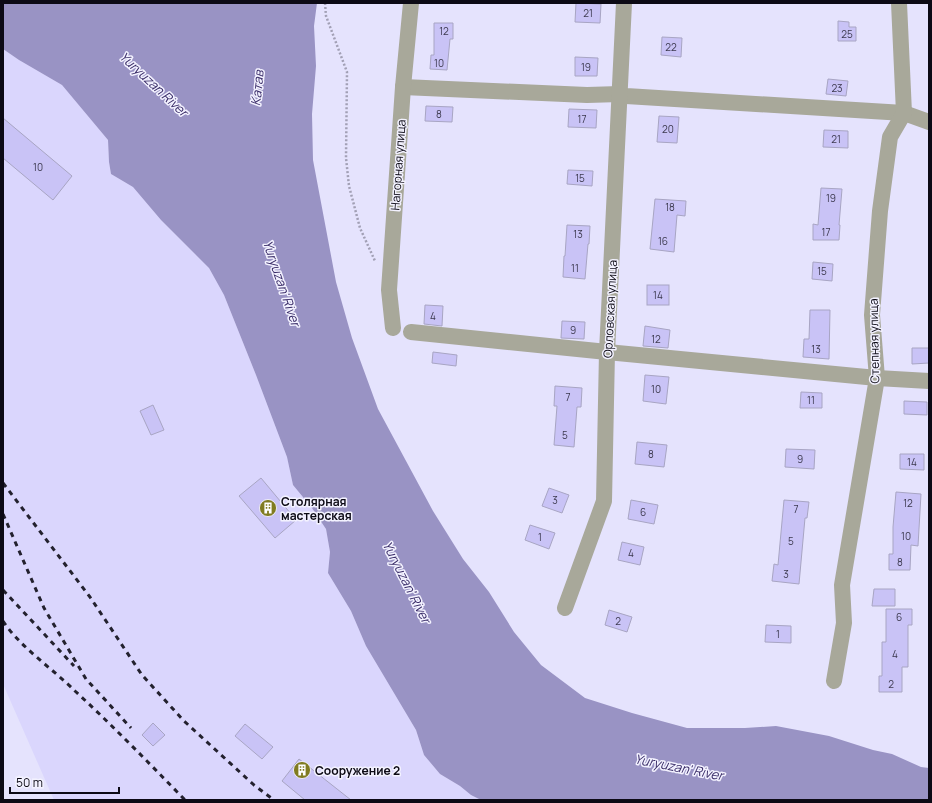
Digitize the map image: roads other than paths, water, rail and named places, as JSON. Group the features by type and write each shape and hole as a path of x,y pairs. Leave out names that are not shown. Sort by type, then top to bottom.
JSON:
{"street":[{"name":"Нагорная улица","path":"392,328 389,290 411,3"},
{"name":"Орловская улица","path":"565,608 604,501 608,352 624,3"},
{"path":"899,3 904,112"},
{"path":"404,87 587,95 620,94 626,96 904,112 929,122"},
{"name":"Степная улица","path":"834,681 844,623 842,585 877,378 872,315 880,211 890,137 904,112"},
{"path":"411,332 877,378 929,381"}],"water":[{"path":"3,3 317,3 314,26 316,66 312,114 313,160 336,282 352,338 378,409 433,511 463,559 489,592 514,632 541,665 585,698 687,728 745,728 776,726 829,736 873,750 892,754 921,767 929,768 929,800 481,800 440,774 424,755 416,730 366,646 351,611 328,573 330,552 326,529 312,508 293,485 287,457 256,375 224,295 209,268 161,220 133,187 111,174 108,140 62,85 3,49"}],"railway":[{"path":"3,483 90,597 142,675 184,721 254,785 274,800"},
{"path":"3,514 44,608 86,679 131,728"},
{"path":"3,590 74,666"},
{"path":"3,621 18,640 103,718 185,800"}],"place":[{"name":"Столярная мастерская","path":"268,508"},
{"name":"Сооружение 2","path":"302,770"}],"water label":[{"name":"Yuryuzan River","path":"154,84"},
{"name":"Катав","path":"257,88"},
{"name":"Yuryuzan' River","path":"282,283"},
{"name":"Yuryuzan' River","path":"407,582"},
{"name":"Yuryuzan' River","path":"679,767"}]}
